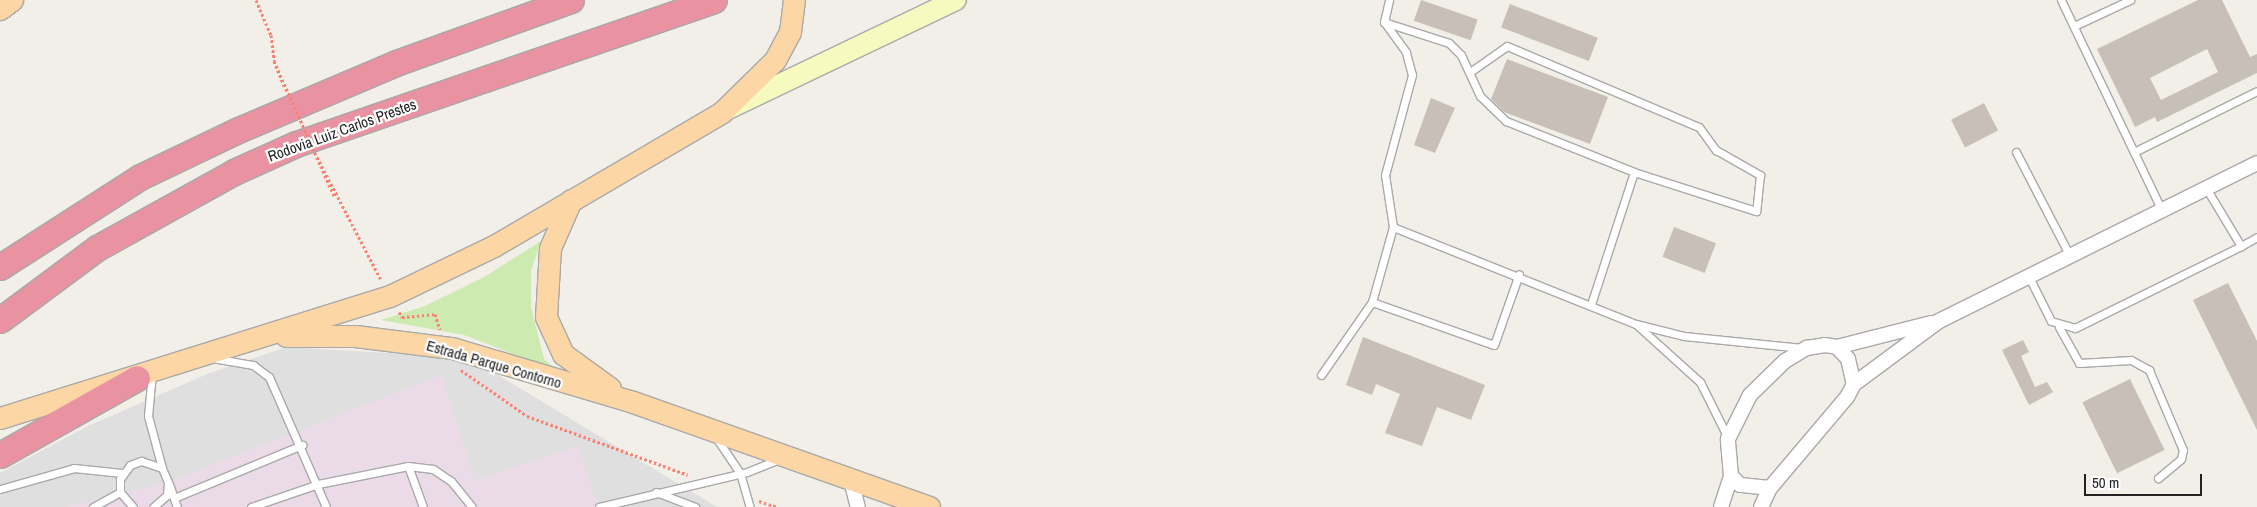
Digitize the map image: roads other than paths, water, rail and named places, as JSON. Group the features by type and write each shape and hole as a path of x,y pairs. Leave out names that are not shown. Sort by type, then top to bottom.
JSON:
{"highway":[{"path":"0,266 140,177 292,105 571,0"},
{"name":"Rodovia Luiz Carlos Prestes","path":"0,320 97,248 234,172 296,144 714,0"},
{"path":"0,456 144,375"}],"main road":[{"path":"0,9 12,0"},
{"path":"649,153 747,74 782,35 783,0"},
{"path":"722,112 759,80 782,35 794,0"},
{"path":"0,418 205,356 390,296 494,246 649,153 722,112 956,0"},
{"name":"Estrada Parque Contorno","path":"571,200 550,248 546,318 563,354 582,372 634,402"},
{"name":"Estrada Parque Contorno","path":"263,336 408,340 452,348 634,402 710,429 811,468 889,507"},
{"path":"0,407 47,394 92,390"},
{"name":"Estrada Parque Contorno","path":"854,491 929,507"}],"street":[{"path":"1760,507 1770,488 1854,384 1938,321 2257,163"},
{"path":"1721,507 1731,476 1728,439 1750,396 1771,372 1807,348 1837,347 1938,321"},
{"path":"1837,347 1848,359 1854,384"},
{"path":"1731,476 1747,488 1770,488"}],"lane":[{"path":"1321,375 1372,302 1393,227 1385,175 1412,75 1406,52 1384,22 1389,0"},
{"path":"2061,0 2162,211"},
{"path":"2074,26 2130,0"},
{"path":"1384,22 1449,44 1470,72 1480,96 1506,121 1634,172 1756,211 1760,176 1716,150 1699,128 1507,46 1470,72"},
{"path":"2134,152 2257,91"},
{"path":"2016,152 2070,256"},
{"path":"1591,304 1634,172"},
{"path":"2206,188 2241,246"},
{"path":"1393,227 1519,274 1636,324 1684,336 1807,348"},
{"path":"2059,327 2075,328 2257,237"},
{"path":"1372,302 1494,345 1519,274"},
{"path":"2029,277 2051,321 2059,327 2079,363 2131,360 2149,370 2183,450 2181,459 2158,478"},
{"path":"1636,324 1700,382 1728,439"},
{"path":"205,356 253,365 269,377 302,445 326,507"},
{"path":"144,375 148,416 162,468 177,507"},
{"path":"710,429 740,473 750,507"},
{"path":"174,498 302,445"},
{"path":"599,507 619,504 656,492 740,473 783,458"},
{"path":"0,489 74,468 122,473 141,461 162,468"},
{"path":"408,466 424,507"},
{"path":"251,507 318,484 408,466 433,469 451,481 472,507"},
{"path":"122,473 120,492 124,504 133,507"},
{"path":"153,507 167,495 168,482"},
{"path":"93,507 120,492"},
{"path":"656,492 695,507"}]}
